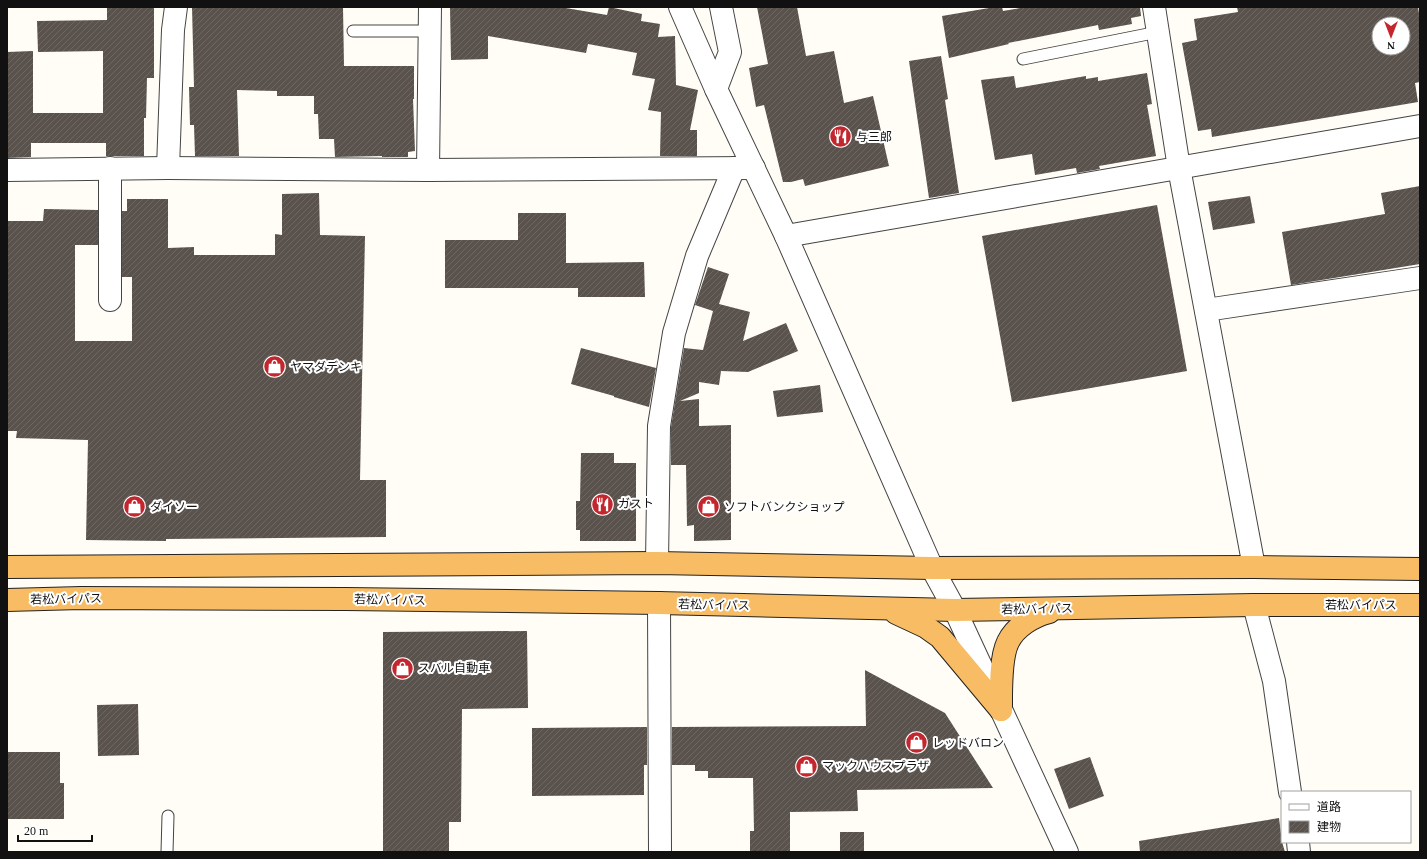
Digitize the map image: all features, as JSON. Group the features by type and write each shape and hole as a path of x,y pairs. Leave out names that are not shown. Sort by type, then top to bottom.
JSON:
{"highway":[{"path":"7,568 657,563 932,568 1254,567 1420,569"},
{"name":"若松バイパス","path":"7,600 81,598 346,599 659,603 955,610 1420,604"},
{"path":"882,609 926,627 940,637 1001,710"},
{"path":"1001,710 1003,661 1008,641 1021,626 1032,618 1040,614 1060,609"}],"street":[{"path":"168,168 173,30 176,7"},
{"path":"428,170 430,7"},
{"path":"680,7 716,89 744,168 786,236 932,568 955,610 1067,852"},
{"path":"716,89 730,52 721,7"},
{"path":"1154,7 1179,168 1254,567"},
{"path":"786,236 1420,126"},
{"path":"110,168 110,300"},
{"path":"7,170 110,168 428,170 744,168"},
{"path":"657,563 659,426 674,334 698,256 744,168"},
{"path":"1206,310 1420,278"},
{"path":"659,603 660,852"},
{"path":"1254,606 1274,681 1290,791"}],"lane":[{"path":"353,30 430,31"},
{"path":"1023,59 1158,32"},
{"path":"167,852 168,816"}],"building":[{"path":"107,7 154,7 154,78 147,78 146,118 144,118 144,156 106,156 106,143 31,143 31,157 7,158 7,52 33,51 33,113 103,113 103,51 38,52 37,21 107,20"},
{"path":"192,7 343,7 344,66 414,66 413,99 415,151 408,152 408,157 335,157 334,139 319,139 318,114 314,114 314,96 277,96 277,91 237,90 239,156 195,156 194,125 190,125 189,87 194,87"},
{"path":"450,7 560,7 607,15 609,7 642,14 641,21 660,24 658,37 675,36 676,85 698,90 690,130 697,130 697,156 660,156 661,112 648,110 655,79 632,75 637,53 588,44 586,53 488,36 488,59 451,60"},
{"path":"757,7 797,7 806,56 834,51 844,103 873,96 889,166 805,186 803,179 783,182 764,105 756,107 749,68 768,64"},
{"path":"1002,7 1003,11 1026,7 1140,7 1141,16 1131,18 1132,24 1099,30 1098,25 1008,43 1009,44 949,58 942,16"},
{"path":"1237,7 1418,7 1420,20 1420,82 1415,83 1418,102 1212,137 1211,129 1198,131 1182,43 1197,40 1194,19 1238,12"},
{"path":"941,56 948,99 945,100 959,193 929,198 909,61"},
{"path":"1147,73 1152,104 1147,105 1156,156 1099,166 1100,169 1077,173 1076,168 1035,175 1032,154 995,160 981,80 1014,76 1016,88 1086,76 1086,79 1098,77 1098,81"},
{"path":"1420,186 1420,264 1291,285 1282,232 1385,214 1381,193"},
{"path":"319,193 320,235 365,236 360,480 386,480 386,537 166,539 166,541 86,540 88,440 16,438 17,431 7,431 7,221 43,221 44,209 98,210 98,245 75,245 75,341 132,341 132,277 122,277 122,211 127,211 127,199 168,199 168,248 194,247 194,255 275,255 275,234 282,235 282,194"},
{"path":"1250,196 1255,223 1213,230 1208,202"},
{"path":"1157,205 1187,371 1012,402 982,236"},
{"path":"518,213 566,213 566,263 644,262 645,297 578,297 578,288 445,288 445,240 518,240"},
{"path":"708,267 729,274 719,304 750,312 743,341 786,323 798,351 748,372 721,371 719,385 699,382 699,393 680,401 699,399 699,426 731,425 731,540 694,541 694,525 687,526 686,465 671,465 671,427 684,348 703,350 713,311 695,305"},
{"path":"581,348 656,368 649,407 571,384"},
{"path":"820,385 823,412 777,417 773,391"},
{"path":"581,453 614,453 614,463 636,463 636,541 580,541 580,530 576,530 576,501 580,501"},
{"path":"527,631 528,708 462,709 461,822 449,822 449,852 383,852 383,632"},
{"path":"865,670 945,713 993,788 857,790 858,811 790,812 790,852 750,852 750,831 754,831 753,778 708,778 708,771 695,771 695,765 672,765 672,727 866,726"},
{"path":"138,704 139,755 98,756 97,705"},
{"path":"647,727 647,765 644,765 644,795 532,796 532,728"},
{"path":"7,752 60,752 60,783 64,783 64,819 7,819"},
{"path":"1090,757 1104,796 1069,809 1054,769"},
{"path":"1279,818 1281,843 1285,852 1140,852 1139,841"},
{"path":"840,832 864,832 864,852 840,852"}],"place":[{"name":"与三郎","path":"840,137"},
{"name":"ヤマダデンキ","path":"275,367"},
{"name":"ガスト","path":"603,504"},
{"name":"ダイソー","path":"135,507"},
{"name":"ソフトバンクショップ","path":"709,507"},
{"name":"スバル自動車","path":"403,668"},
{"name":"レッドバロン","path":"916,743"},
{"name":"マックハウスプラザ","path":"807,766"}]}
